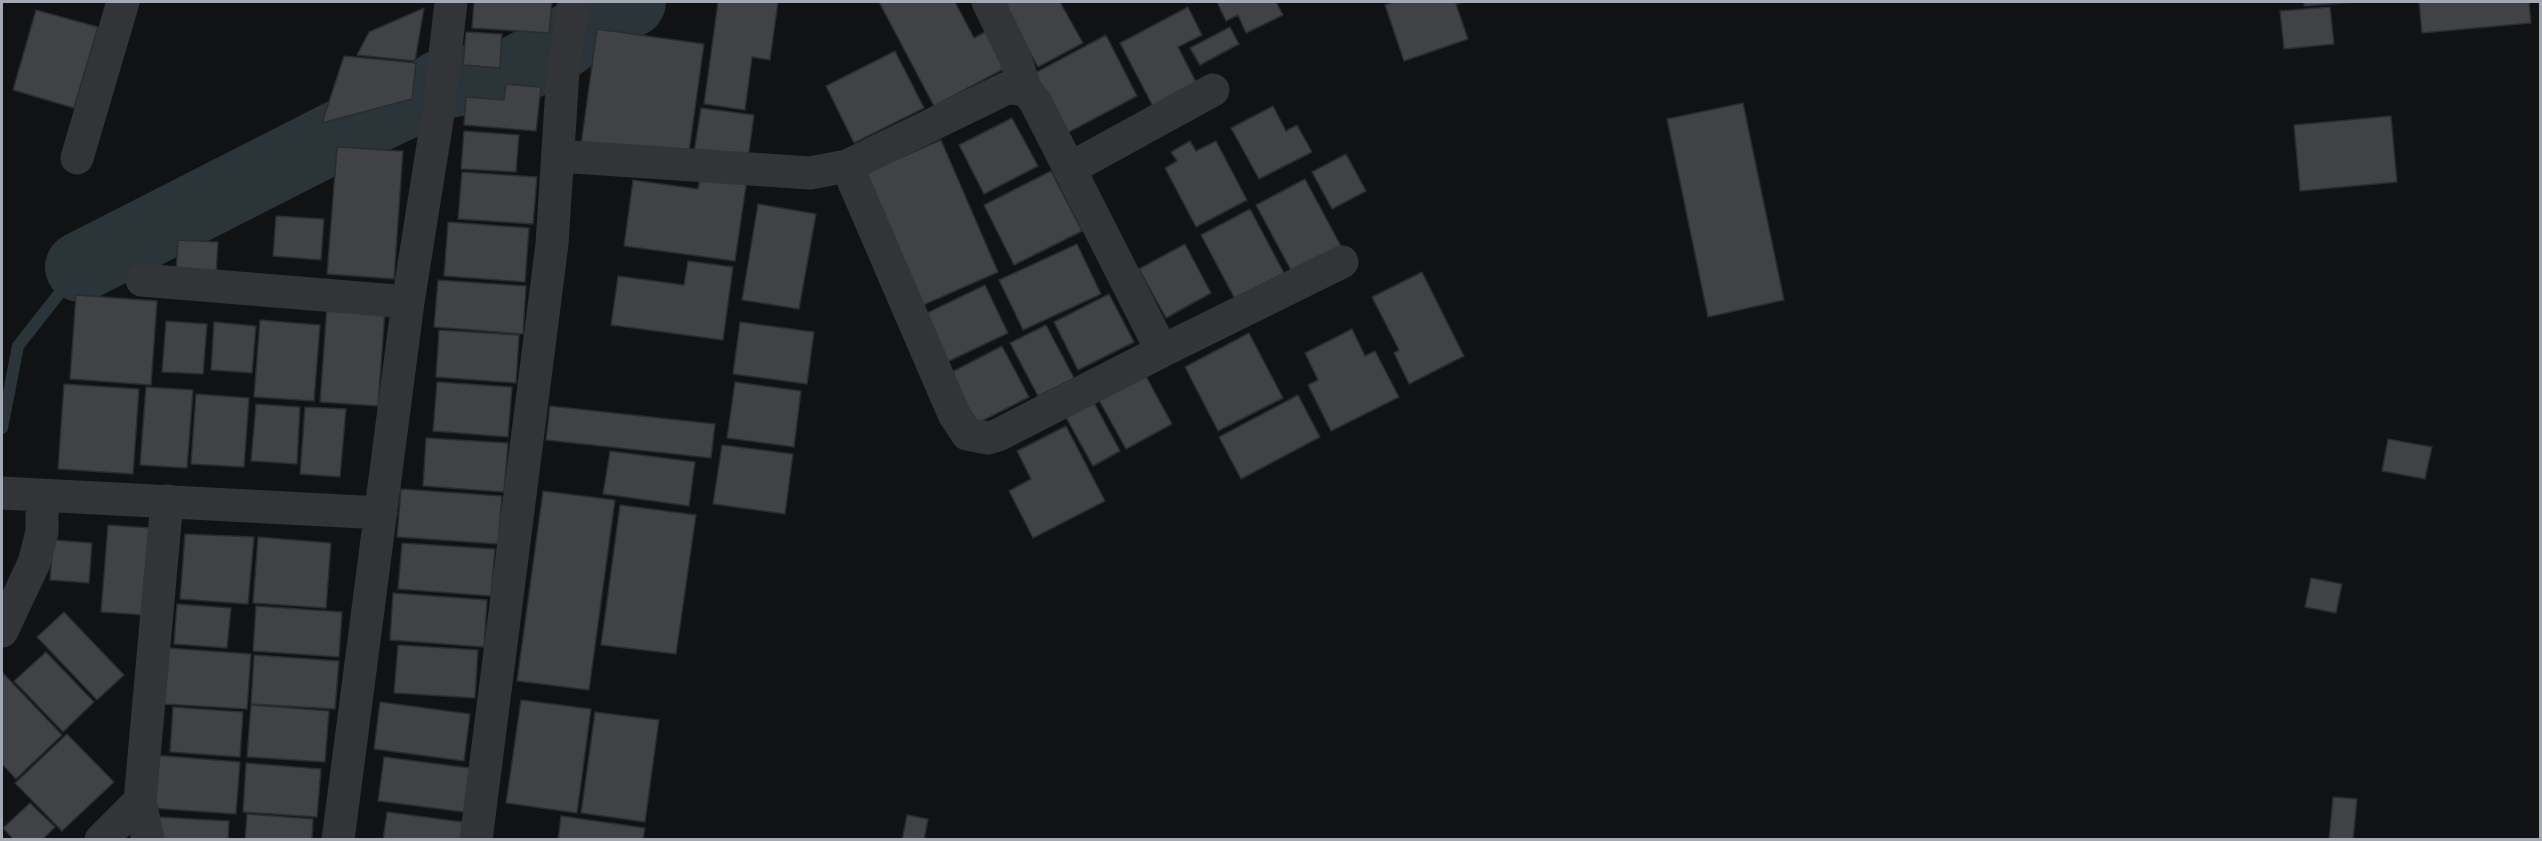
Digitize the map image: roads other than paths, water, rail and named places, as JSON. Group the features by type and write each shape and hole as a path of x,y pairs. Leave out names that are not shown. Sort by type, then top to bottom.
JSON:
{"street":[{"path":"77,158 123,2"},
{"path":"338,840 408,302 439,108 450,2"},
{"path":"988,2 1015,57 1025,90 1035,101 1162,351"},
{"path":"476,840 552,244 563,72 573,6"},
{"path":"559,156 810,173 847,166 1007,88 1025,90"},
{"path":"1069,169 1213,90"},
{"path":"847,166 954,414 967,434 988,438 998,435 1342,262"},
{"path":"142,280 408,302"},
{"path":"2,631 34,563 42,532 24,494 381,513"},
{"path":"148,840 140,801 167,501"},
{"path":"101,840 140,801"}],"waterway":[{"path":"80,267 442,84 512,73 552,51 601,17 631,2"},
{"path":"2,428 18,346 80,267"}]}
